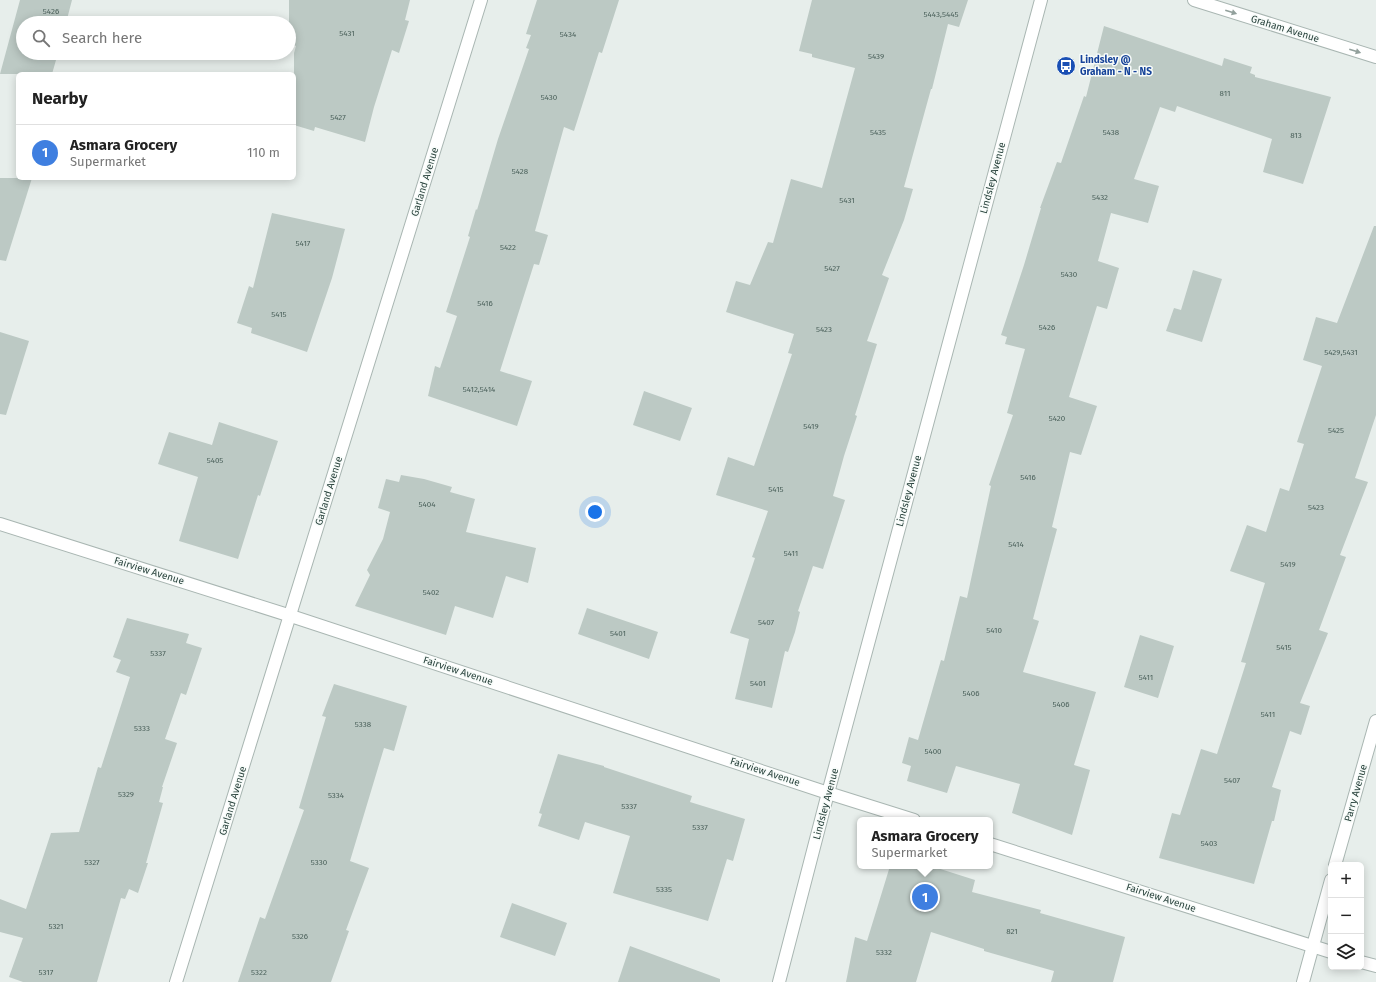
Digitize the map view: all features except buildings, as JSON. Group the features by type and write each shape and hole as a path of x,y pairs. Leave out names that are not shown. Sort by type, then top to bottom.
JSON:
{"street":[{"name":"Garland Avenue","path":"176,982 291,616 481,0"},
{"name":"Lindsley Avenue","path":"780,982 828,793 1041,0"},
{"name":"Graham Avenue","path":"1194,0 1376,57"},
{"name":"Fairview Avenue","path":"0,524 291,616 904,817"},
{"name":"Parry Avenue","path":"1336,862 1376,721"},
{"name":"Fairview Avenue","path":"993,845 1328,951"},
{"path":"1303,982 1328,891"},
{"path":"1364,963 1376,966"}],"place":[{"name":"Lindsley @ Graham - N - NS","path":"1066,66"},
{"name":"Asmara Grocery","path":"925,897"}]}
